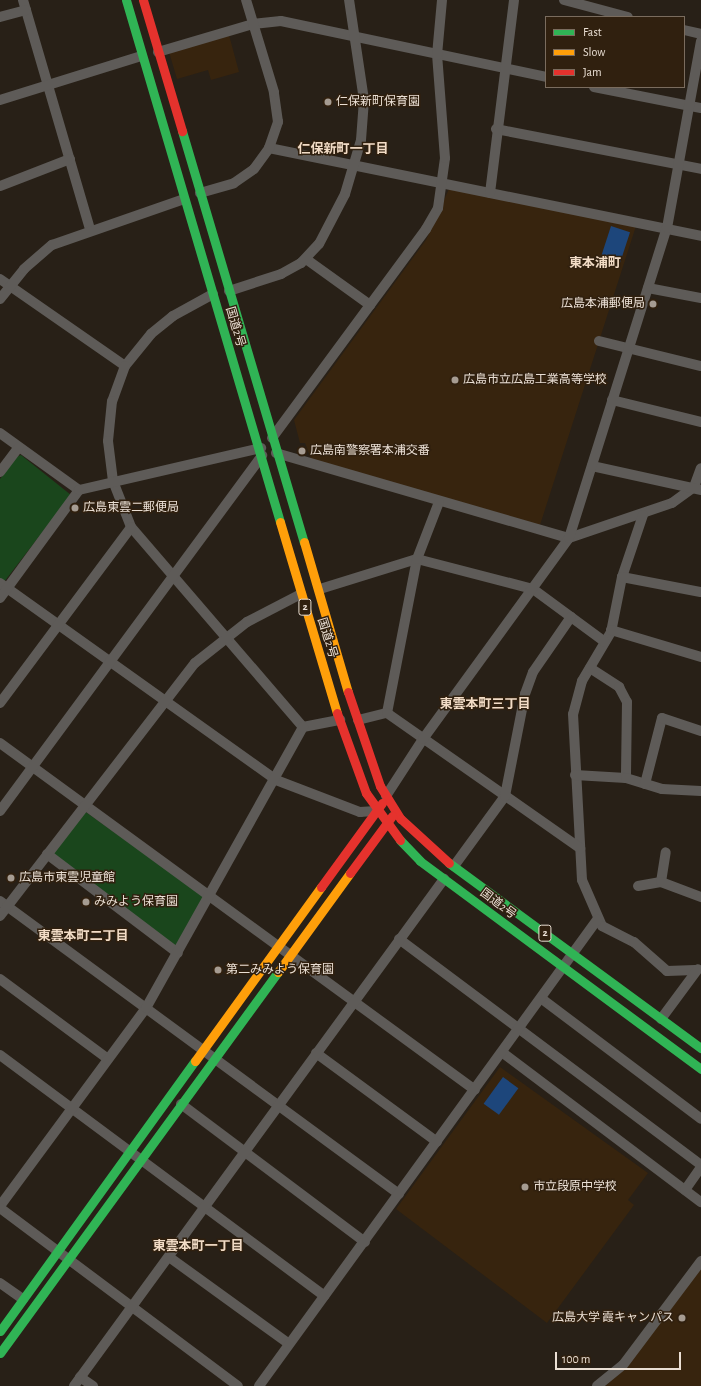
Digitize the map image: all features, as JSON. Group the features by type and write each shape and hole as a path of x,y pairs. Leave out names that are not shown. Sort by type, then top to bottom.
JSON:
{"main road":[{"name":"国道2号","path":"126,0 184,200 262,451 301,594 357,774 376,811 385,824 412,854 701,1069"},
{"name":"国道2号","path":"143,0 320,589 368,758 386,796 396,811 423,842 701,1048"},
{"path":"0,1331 386,796"},
{"path":"0,1353 385,824 396,811"}],"street":[{"path":"23,0 90,229"},
{"path":"200,193 234,183 254,169 269,148 278,122 274,92 246,0"},
{"path":"230,291 281,274 306,259 334,217 355,165 364,100 356,37 348,0"},
{"path":"0,811 110,662 262,451 426,229 438,208 443,184 445,158 437,55 442,0"},
{"path":"490,193 496,130 514,0"},
{"path":"564,0 624,16"},
{"path":"0,17 26,10"},
{"path":"158,52 253,24 288,21 437,55 545,77"},
{"path":"685,30 701,34"},
{"path":"386,796 423,738 569,538 666,228 701,41"},
{"path":"0,100 141,56"},
{"path":"599,88 701,108"},
{"path":"496,130 678,167 701,169"},
{"path":"269,148 701,236"},
{"path":"0,186 70,159"},
{"path":"0,299 10,286 52,244 90,229 184,200"},
{"path":"306,259 370,305"},
{"path":"0,279 125,366"},
{"path":"648,288 701,298"},
{"path":"213,294 173,316 151,334 125,366 112,401 108,441 113,481 131,527 174,574 303,727"},
{"path":"599,340 628,349 701,366"},
{"path":"612,400 701,422"},
{"path":"0,433 79,490"},
{"path":"0,472 19,447"},
{"path":"0,598 4,585 79,490 113,481 262,451 279,454 439,502 569,538 643,515 672,503 698,488"},
{"path":"592,466 698,488"},
{"path":"698,488 701,468"},
{"path":"388,713 417,558 439,502"},
{"path":"643,515 622,577 612,630 590,668 573,714 575,775 582,880 596,920 634,942 667,971 698,969"},
{"path":"0,703 131,527"},
{"path":"320,589 417,558 533,588 605,642"},
{"path":"622,577 701,592"},
{"path":"4,585 276,780 360,812 376,811"},
{"path":"0,916 4,904 47,854 163,700 195,663 227,637 254,618 301,594"},
{"path":"454,866 505,796 525,694 533,672 571,617"},
{"path":"612,630 701,657"},
{"path":"590,668 619,687 626,702 626,778"},
{"path":"358,720 388,713 580,848"},
{"path":"645,784 662,718 701,731"},
{"path":"303,727 340,720"},
{"path":"238,1386 132,1308 0,1207 146,1008 212,896 276,780 303,727"},
{"path":"0,743 212,896 475,1090"},
{"path":"575,775 626,778 645,784 701,791"},
{"path":"661,882 666,852"},
{"path":"47,854 178,953"},
{"path":"74,1386 169,1257 316,1052 444,879"},
{"path":"638,886 661,882 701,897"},
{"path":"4,904 146,1008 277,1107 399,1194"},
{"path":"259,1386 365,1242 436,1142 503,1053 564,968 596,920"},
{"path":"399,939 701,1166 685,1190"},
{"path":"661,1018 698,969"},
{"path":"0,979 108,1059"},
{"path":"542,999 701,1119"},
{"path":"316,1052 436,1142"},
{"path":"503,1053 701,1202"},
{"path":"0,1056 324,1296"},
{"path":"181,1104 245,1150 365,1242"},
{"path":"169,1257 289,1344"},
{"path":"597,1386 623,1365 701,1261"},
{"path":"0,1283 22,1300"},
{"path":"80,1377 93,1386"}],"shaded area":[{"path":"229,35 239,72 211,80 208,70 177,79 169,52"},
{"name":"広島市立広島工業高等学校","path":"449,189 636,226 540,525 311,459 305,443 300,443 294,420 426,240"},
{"name":"市立段原中学校","path":"500,1067 648,1173 628,1200 634,1205 547,1323 396,1209"},
{"name":"広島大学 霞キャンパス","path":"701,1267 701,1386 605,1386 625,1369"}],"green space":[{"path":"21,455 71,495 4,582 0,579 0,479 16,457"},
{"path":"83,810 202,895 204,900 175,947 53,856 52,851"}],"water":[{"path":"611,226 630,232 620,263 601,256"},
{"path":"503,1077 518,1088 499,1115 484,1104"}],"traffic: fast":[{"path":"126,0 280,522"},
{"path":"182,131 304,542"},
{"path":"400,840 420,861 701,1069"},
{"path":"449,863 701,1048"},
{"path":"0,1353 278,972"},
{"path":"0,1331 195,1061"}],"traffic: slow":[{"path":"280,522 337,713"},
{"path":"304,542 348,692"},
{"path":"278,972 350,873"},
{"path":"195,1061 321,887"}],"traffic: jam":[{"path":"143,0 182,131"},
{"path":"348,692 380,786 401,819 449,863"},
{"path":"337,713 366,793 400,840"},
{"path":"321,887 382,803"},
{"path":"350,873 392,816"}],"place":[{"name":"仁保新町保育園","path":"328,102"},
{"name":"広島本浦郵便局","path":"653,304"},
{"name":"広島市立広島工業高等学校","path":"455,380"},
{"name":"広島南警察署本浦交番","path":"302,451"},
{"name":"広島東雲二郵便局","path":"75,508"},
{"name":"広島市東雲児童館","path":"11,878"},
{"name":"みみよう保育園","path":"86,902"},
{"name":"第二みみよう保育園","path":"218,970"},
{"name":"市立段原中学校","path":"525,1187"},
{"name":"広島大学 霞キャンパス","path":"682,1318"}],"district":[{"name":"仁保新町一丁目","path":"343,150"},
{"name":"東本浦町","path":"595,264"},
{"name":"東雲本町三丁目","path":"485,705"},
{"name":"東雲本町二丁目","path":"83,937"},
{"name":"東雲本町一丁目","path":"198,1247"}]}
